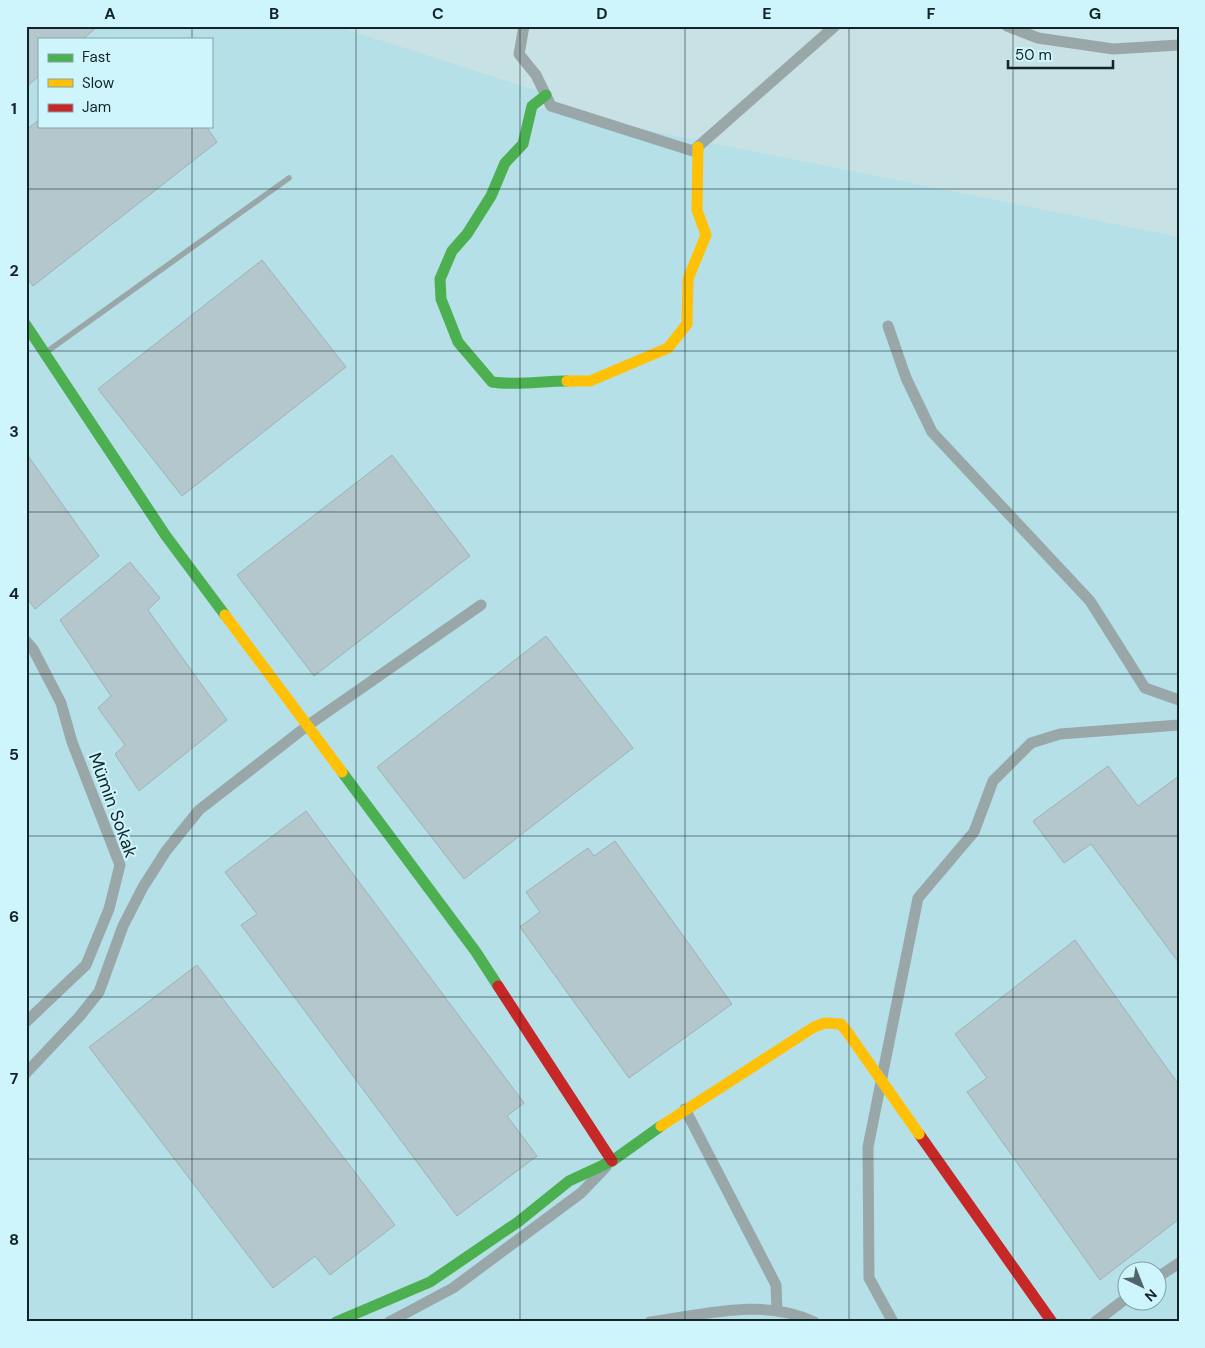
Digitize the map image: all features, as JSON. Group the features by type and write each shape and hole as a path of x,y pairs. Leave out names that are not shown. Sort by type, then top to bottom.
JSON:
{"street":[{"path":"524,26 518,54 536,75 551,106 692,152 835,26"},
{"path":"1008,26 1038,38 1113,49 1179,45"},
{"path":"546,95 532,106 523,144 505,163 490,196 467,234 452,251 440,280 441,298 458,342 492,382 512,385 541,382 590,381 668,348 687,324 688,279 706,235 697,210 698,147"},
{"path":"26,325 166,536 476,952 612,1161"},
{"path":"888,326 906,378 932,432 1090,601 1145,688 1179,700"},
{"path":"26,1073 80,1018 99,992 123,926 143,887 180,833 199,810 307,726 481,605"},
{"name":"Mümin Sokak","path":"26,641 33,649 61,703 72,742 120,864 109,908 86,965 26,1022"},
{"path":"893,1322 868,1278 868,1147 918,898 974,832 993,781 1031,744 1060,734 1179,725"},
{"path":"389,1322 453,1288 581,1193 612,1161 685,1109 814,1027 825,1023 841,1024 848,1033 1052,1322"},
{"path":"685,1109 776,1285 777,1311"},
{"path":"336,1322 430,1282 518,1222 569,1181 612,1161"},
{"path":"1168,1270 1179,1263"},
{"path":"1095,1322 1118,1305"},
{"path":"650,1322 759,1308 805,1317 814,1322"}],"lane":[{"path":"45,352 289,178"}],"shaded area":[{"path":"26,26 336,26 541,92 533,107 1179,237 1179,1322 26,1322"}],"building":[{"path":"26,26 98,26 84,38 38,38 38,77 26,87"},
{"path":"38,121 38,128 207,128 217,142 33,286 26,277 26,130"},
{"path":"262,260 346,367 182,496 98,389"},
{"path":"26,453 99,556 35,609 26,597"},
{"path":"392,455 470,556 314,676 237,575"},
{"path":"130,562 160,598 148,610 227,720 139,791 115,754 125,745 98,708 111,696 60,620"},
{"path":"546,636 633,748 464,879 377,767"},
{"path":"1108,766 1138,806 1179,776 1179,963 1091,844 1064,863 1033,821"},
{"path":"306,811 524,1103 507,1116 537,1156 457,1216 241,925 257,914 225,872"},
{"path":"615,841 732,1004 629,1078 520,927 540,912 526,892 588,848 594,856"},
{"path":"1075,940 1179,1085 1179,1219 1126,1260 1118,1260 1118,1266 1100,1280 967,1092 987,1078 955,1034"},
{"path":"197,965 395,1225 330,1275 315,1256 273,1288 89,1047"}],"traffic: fast":[{"path":"546,95 532,106 523,144 505,163 491,196 467,234 452,251 440,279 441,299 458,342 492,382 567,381"},
{"path":"26,325 166,536 225,615"},
{"path":"342,772 476,952 498,986"},
{"path":"336,1322 430,1282 518,1222 569,1181 612,1161 661,1126"}],"traffic: slow":[{"path":"567,381 590,381 668,348 687,324 688,279 706,235 697,210 698,147"},
{"path":"225,615 342,772"},
{"path":"661,1126 814,1027 825,1023 841,1024 848,1033"},
{"path":"848,1033 919,1134"}],"traffic: jam":[{"path":"498,986 612,1161"},
{"path":"919,1134 1052,1322"}]}
